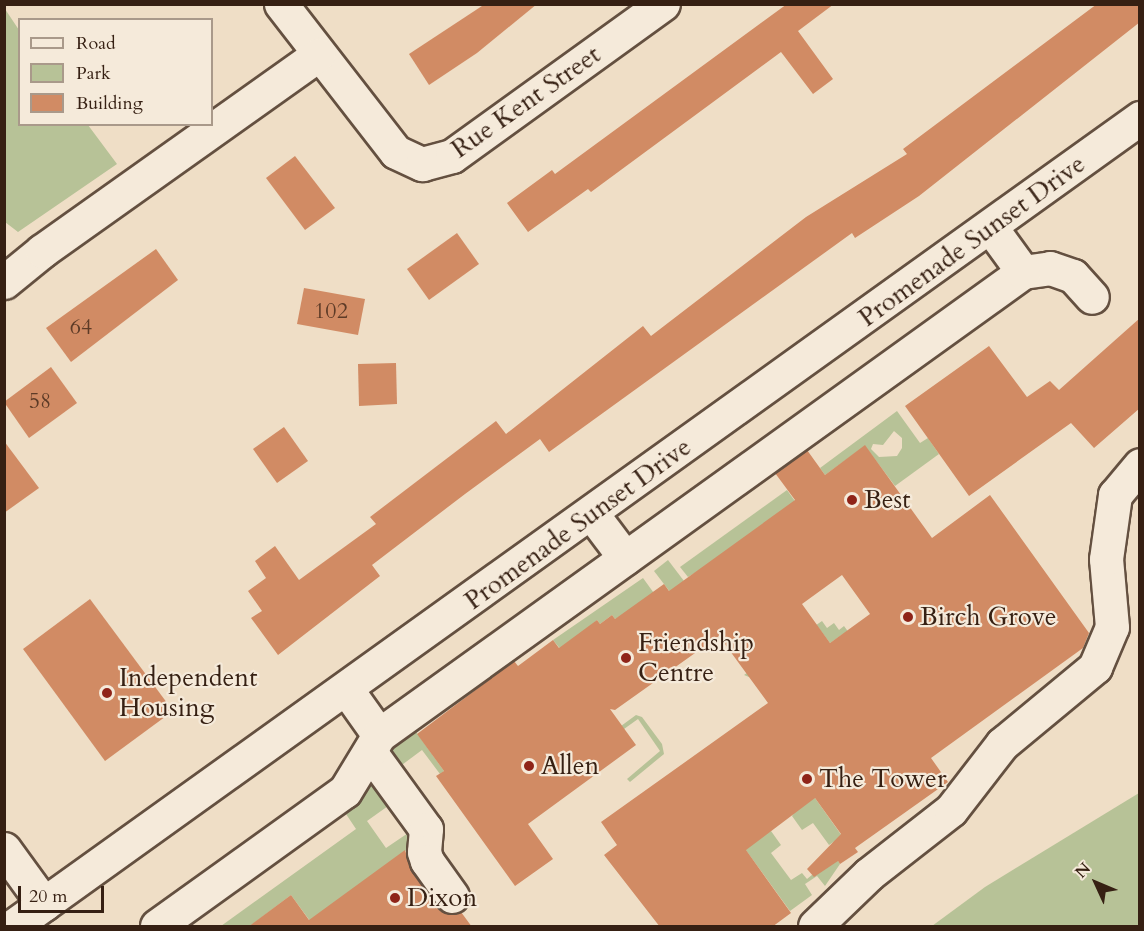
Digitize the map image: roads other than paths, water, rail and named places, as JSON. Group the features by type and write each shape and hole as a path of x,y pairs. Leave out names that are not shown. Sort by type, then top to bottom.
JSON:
{"street":[{"name":"Rue Kent Street","path":"281,4 318,55 396,152 422,164 438,162 663,4"},
{"path":"4,282 42,251 318,55"},
{"name":"Promenade Sunset Drive","path":"13,927 991,228 1140,118"},
{"path":"991,228 1023,272"},
{"path":"157,927 345,791 374,743 625,558 1023,272 1050,268 1073,276 1092,297"},
{"path":"815,927 869,874 951,810 1002,744 1095,667 1112,627 1106,559 1115,495 1140,465"},
{"path":"592,514 625,558"},
{"path":"347,690 374,743 426,829 424,852 427,861 452,896"},
{"path":"4,849 44,904"}],"place":[{"name":"Best","path":"852,500"},
{"name":"Birch Grove","path":"908,617"},
{"name":"Friendship Centre","path":"626,658"},
{"name":"Independent Housing","path":"107,693"},
{"name":"Allen","path":"529,766"},
{"name":"The Tower","path":"807,779"},
{"name":"Dixon","path":"395,898"}]}
